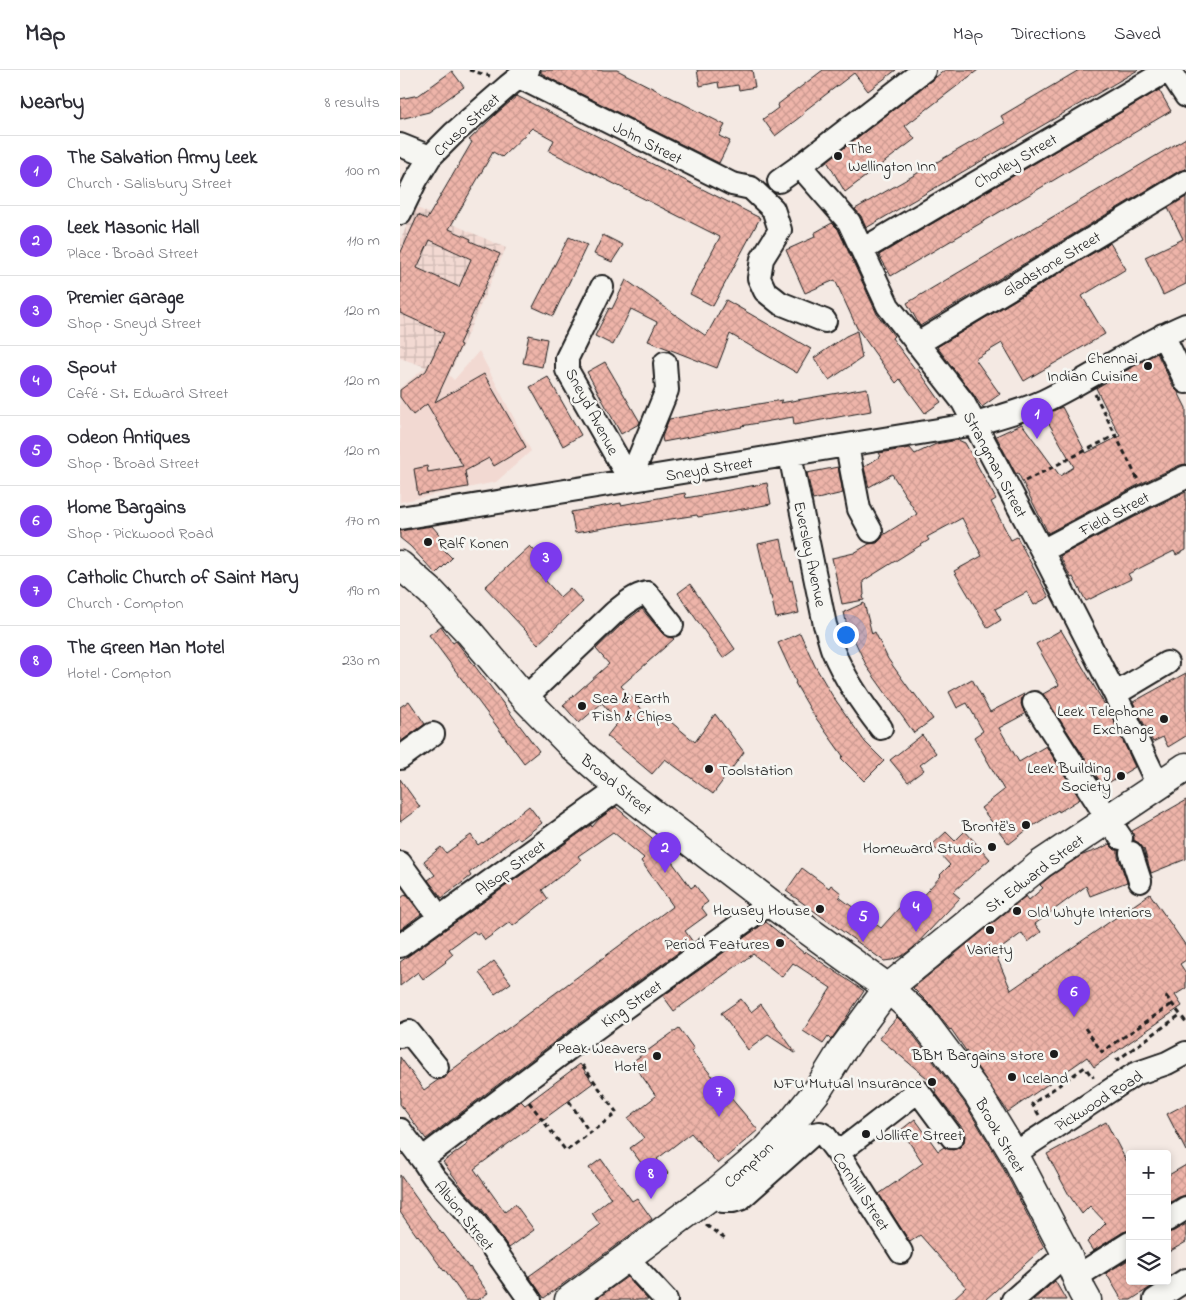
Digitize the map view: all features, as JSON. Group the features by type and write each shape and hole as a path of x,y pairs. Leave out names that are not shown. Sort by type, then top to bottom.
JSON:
{"highway":[{"name":"Broad Street","path":"400,565 431,592 469,632 525,698 573,747 620,788 770,903 888,988"},
{"name":"St. Edward Street","path":"888,988 1041,864 1120,837 1158,785 1186,767"},
{"name":"Brook Street","path":"888,988 920,1017 983,1089 1077,1278"},
{"name":"Compton","path":"569,1300 716,1192 767,1149 817,1091 841,1052 888,988"}],"street":[{"path":"779,182 923,70"},
{"path":"1168,70 1186,96"},
{"name":"Chorley Street","path":"862,250 1168,70"},
{"name":"Cruso Street","path":"400,213 416,180 430,158 454,133 523,74"},
{"name":"John Street","path":"523,74 732,184 751,188 774,208 780,230 762,259 759,278 765,290 780,303 826,321"},
{"path":"400,145 430,158"},
{"name":"Strangman Street","path":"800,166 850,222 888,306 963,402 1115,694 1158,785"},
{"name":"Gladstone Street","path":"917,344 1186,182"},
{"name":"Sneyd Avenue","path":"602,287 567,358 568,370 630,480"},
{"name":"Sneyd Street","path":"400,518 975,424 1018,412 1044,400 1163,335 1186,325"},
{"path":"1163,335 1186,382"},
{"path":"630,480 668,390 666,363"},
{"path":"847,446 859,509 871,531"},
{"name":"Eversley Avenue","path":"790,455 825,625 833,650 863,705 881,728"},
{"name":"Field Street","path":"1042,551 1186,477"},
{"path":"525,698 626,602 639,595 647,593 672,626"},
{"path":"1115,694 1168,664"},
{"path":"1034,703 1120,837 1140,881"},
{"path":"400,758 433,734"},
{"name":"Alsop Street","path":"400,946 620,788"},
{"path":"400,863 439,917"},
{"name":"King Street","path":"422,1159 570,1048 770,903"},
{"path":"400,1036 409,1032 437,1067"},
{"name":"Pickwood Road","path":"1014,1154 1135,1074 1167,1063 1186,1053"},
{"path":"838,1154 918,1091 952,1137"},
{"name":"Albion Street","path":"400,1130 434,1176 470,1217 530,1300"},
{"name":"Cornhill Street","path":"716,1192 723,1201 732,1201 740,1198 812,1134 820,1133 825,1136 838,1154 901,1252"},
{"path":"1171,1217 1186,1208"},
{"path":"1013,1300 1057,1262 1077,1278 1126,1246"},
{"path":"626,1257 666,1300"},
{"path":"1155,1300 1186,1280"}],"path":[{"path":"1087,377 1146,496"},
{"path":"1009,489 1116,434"},
{"path":"1166,996 1186,1022"},
{"path":"1085,1028 1102,1052 1172,1004"},
{"path":"1115,1061 1180,1015"},
{"path":"518,1088 566,1151 617,1114 570,1048"},
{"path":"1032,1104 1085,1067 1092,1077 1100,1072"},
{"path":"569,1101 590,1133"}],"shaded area":[{"path":"415,207 506,248 449,375 400,358 400,241"},
{"path":"479,351 531,451 496,482 400,502 400,388 426,367 449,375 454,380"}],"building":[{"path":"541,70 617,70 725,125 719,136 730,141 719,163 561,84 541,73"},
{"path":"697,70 752,70 755,87 739,90 738,85 719,88 718,82 700,86"},
{"path":"823,70 896,70 868,91 854,73 775,136 763,119 778,108 777,105"},
{"path":"945,70 978,70 905,126 915,139 845,192 827,161"},
{"path":"1079,70 1138,70 866,228 861,216 855,209 1005,123 1001,116"},
{"path":"452,71 464,87 429,112 400,119 400,99 419,95"},
{"path":"1159,90 1171,111 891,276 879,255"},
{"path":"517,96 760,218 713,306 690,294 720,237 549,151 554,140 532,128 502,157 493,152 449,229 471,239 470,241 500,254 435,402 484,374 526,447 494,466 489,458 465,471 468,487 418,495 414,469 427,466 428,472 463,466 427,404 413,415 400,397 400,390 426,371 444,333 400,313 400,254 418,215 427,219 472,142 469,140","holes":["430,240 471,259 459,287 417,268"]},
{"path":"1186,138 1186,169 1179,171 920,326 907,303"},
{"path":"1186,197 1186,284 1163,295 1145,257 1183,239 1168,208"},
{"path":"832,223 838,229 877,314 894,336 892,338 915,369 917,368 941,402 925,413 900,379 896,383 857,328 835,280 805,293 786,250 815,237 814,233"},
{"path":"603,235 623,245 612,262 594,254"},
{"path":"569,237 587,245 553,316 533,307"},
{"path":"1110,243 1126,269 1082,296 1105,334 1024,381 1002,343 975,359 1000,394 982,407 937,347"},
{"path":"626,280 706,336 726,300 811,349 797,373 730,334 717,368 648,341 657,322 631,309 613,345 595,336 609,308 612,309"},
{"path":"857,331 862,358 829,380 814,358 846,336"},
{"path":"529,335 547,339 542,367 523,363"},
{"path":"1157,353 1186,408 1186,464 1140,484 1048,533 1018,473 1016,474 996,436 1022,424 1060,476 1074,467 1044,415 1062,407 1086,453 1120,436 1096,388"},
{"path":"605,362 640,422 621,434 587,372"},
{"path":"548,377 581,435 563,446 530,387"},
{"path":"867,388 871,411 794,425 793,417 663,442 662,437 669,419"},
{"path":"958,440 965,443 996,499 991,502 1011,540 1017,537 1049,597 1034,605 1027,592 995,609 1001,620 988,628 954,571 982,556 962,518 927,537 929,540 863,581 864,600 842,604 832,558 854,553 869,544 877,543 883,535 917,514 892,474 869,487 864,467 881,456 879,453 910,448 915,454 936,444"},
{"path":"838,467 843,493 813,500 807,473"},
{"path":"767,483 771,504 698,517 697,515 632,525 632,523 575,533 571,512 685,493 686,498"},
{"path":"1186,492 1186,550 1176,555 1174,551 1128,574 1131,579 1086,601 1060,556"},
{"path":"432,526 444,540 439,545 452,558 436,574 400,538 400,531"},
{"path":"781,539 799,613 776,618 758,544"},
{"path":"530,546 546,563 537,571 560,597 570,588 583,602 538,644 485,587"},
{"path":"690,584 735,649 723,658 678,593"},
{"path":"864,603 872,634 875,632 888,659 933,719 914,733 867,667 852,635 849,636 844,612"},
{"path":"642,609 662,633 674,639 621,686 657,726 665,717 695,742 715,714 744,752 713,794 665,759 652,774 607,736 618,722 602,703 579,723 563,705 609,664 596,649 623,623"},
{"path":"441,626 453,643 456,641 539,751 524,763 429,635"},
{"path":"1061,630 1111,715 1135,767 1103,786 1043,694 1059,685 1036,644"},
{"path":"800,633 815,666 832,695 865,742 884,761 864,781 841,758 843,756 813,714 795,683 778,643"},
{"name":"Leek Telephone Exchange","path":"1186,673 1186,736 1168,747 1163,737 1153,742 1133,702"},
{"path":"972,679 990,712 1024,694 1021,704 1025,714 999,728 1019,762 1046,746 1080,799 1028,829 1009,844 981,808 1004,790 974,737 983,731 967,703 957,708 949,692"},
{"path":"409,701 425,724 400,742 400,707"},
{"path":"922,735 936,753 920,765 924,770 908,782 890,760"},
{"path":"400,779 420,807 400,822"},
{"path":"1186,800 1186,859 1151,873 1144,849 1134,840 1132,831"},
{"path":"529,806 542,823 520,840 518,837 482,863 469,873 471,876 442,898 428,880 435,875 424,861 441,847 446,853 471,835 478,845 483,843"},
{"path":"616,807 659,844 691,888 695,885 708,902 701,907 707,915 685,931 693,942 577,1025 426,1139 400,1104 400,1057 424,1090 438,1080 445,1078 449,1072 673,906 641,861 644,858 613,832 578,856 581,860 542,890 548,899 513,926 510,922 485,940 480,933 477,935 474,931 449,949 453,954 446,962 423,979 418,972 400,986 400,962 591,825 592,827 599,819"},
{"path":"965,831 990,859 953,892 960,898 913,948 892,960 884,961 786,891 802,868 829,888 831,885 841,893 839,897 881,928 908,898 916,903 950,865 932,845 946,832 955,841"},
{"path":"1109,844 1115,850 1118,850 1118,857 1127,882 1090,896 1086,886 1035,924 1041,932 1028,942 1022,933 995,953 1011,990 1150,894 1186,946 1186,960 1180,964 1186,973 1186,988 1175,995 1182,1006 1094,1067 1087,1057 1008,1112 951,1029 913,988 1026,896 1029,900 1043,888 1040,885 1051,876 1080,856"},
{"path":"406,894 421,914 400,930 400,899"},
{"path":"766,922 804,953 805,951 864,991 831,1040 828,1037 823,1044 803,1031 831,988 793,963 782,977 753,954 674,1011 663,996"},
{"path":"494,961 511,983 495,994 479,973"},
{"path":"741,999 751,1012 761,1004 795,1053 768,1035 748,1050 721,1013"},
{"path":"897,1017 908,1028 964,1102 1000,1162 1044,1247 985,1300 952,1300 966,1287 920,1235 910,1242 879,1194 923,1163 901,1130 915,1119 938,1151 944,1147 953,1150 959,1148 964,1143 965,1136 963,1129 935,1092 936,1090 927,1078 879,1038"},
{"path":"679,1028 694,1049 691,1051 758,1130 718,1164 691,1133 657,1159 668,1173 656,1183 630,1148 644,1138 628,1118 656,1096 632,1062"},
{"path":"580,1064 593,1083 474,1169 505,1212 515,1204 534,1230 509,1248 482,1209 464,1190 443,1162 521,1101 525,1105"},
{"path":"1186,1104 1186,1151 1167,1114"},
{"path":"1106,1122 1126,1160 1126,1231 1093,1251 1087,1242 1106,1223 1090,1206 1082,1214 1069,1195 1047,1154"},
{"path":"601,1159 632,1201 637,1198 652,1219 544,1298 529,1276 600,1225 592,1213 611,1198 589,1168"},
{"path":"1186,1165 1186,1195 1171,1202 1171,1195 1171,1174"},
{"path":"400,1175 442,1234 470,1267 488,1293 478,1300 466,1300 400,1212"},
{"path":"1186,1224 1186,1242 1171,1251 1171,1232"},
{"path":"1126,1261 1126,1285 1154,1285 1131,1300 1122,1300 1106,1273"},
{"path":"627,1277 648,1300 595,1300"},
{"path":"1055,1281 1066,1300 1033,1300"}],"place":[{"name":"The Wellington Inn","path":"838,156"},
{"name":"Chennai Indian Cuisine","path":"1148,366"},
{"name":"The Salvation Army Leek","path":"1037,439"},
{"name":"Ralf Konen","path":"428,542"},
{"name":"Premier Garage","path":"546,583"},
{"name":"Sea & Earth Fish & Chips","path":"582,706"},
{"name":"Leek Telephone Exchange","path":"1164,719"},
{"name":"Toolstation","path":"709,769"},
{"name":"Leek Building Society","path":"1121,776"},
{"name":"Brontë's","path":"1026,825"},
{"name":"Homeward Studio","path":"992,847"},
{"name":"Leek Masonic Hall","path":"665,873"},
{"name":"Housey House","path":"820,909"},
{"name":"Old Whyte Interiors","path":"1017,911"},
{"name":"Variety","path":"990,930"},
{"name":"Spout","path":"916,932"},
{"name":"Odeon Antiques","path":"863,942"},
{"name":"Period Features","path":"780,943"},
{"name":"Home Bargains","path":"1074,1017"},
{"name":"BBM Bargains store","path":"1054,1054"},
{"name":"Peak Weavers Hotel","path":"657,1056"},
{"name":"Iceland","path":"1012,1077"},
{"name":"NFU Mutual Insurance","path":"932,1082"},
{"name":"Catholic Church of Saint Mary","path":"719,1117"},
{"name":"Jolliffe Street","path":"866,1134"},
{"name":"The Green Man Motel","path":"651,1199"}]}
